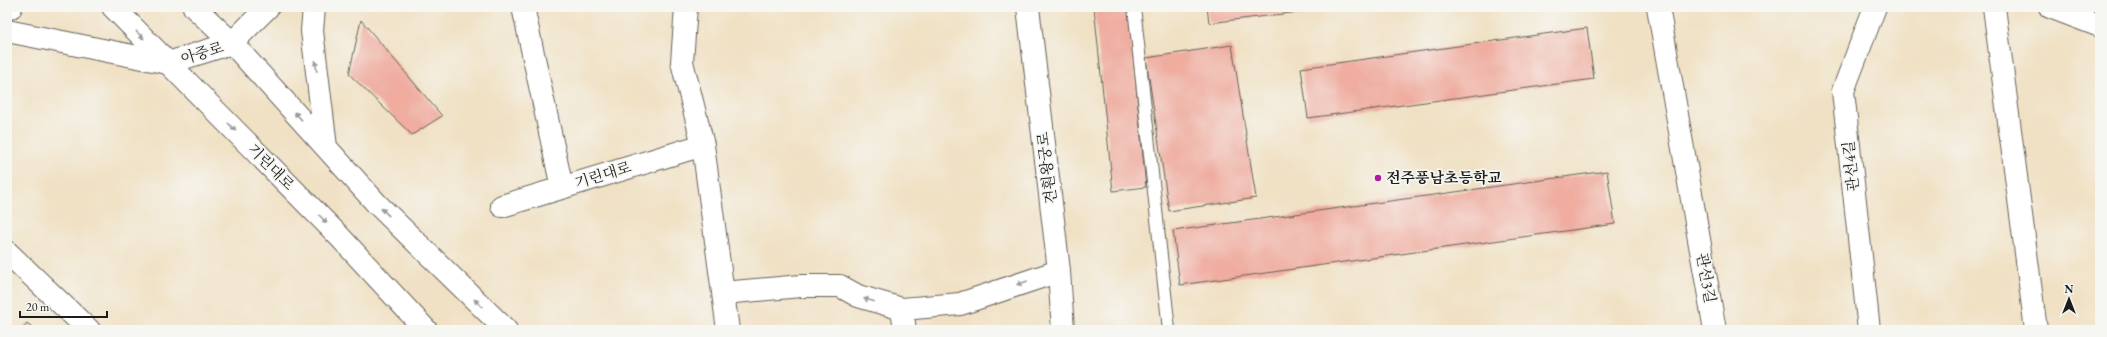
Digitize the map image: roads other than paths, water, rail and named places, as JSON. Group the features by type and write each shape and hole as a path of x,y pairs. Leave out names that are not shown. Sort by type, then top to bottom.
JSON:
{"street":[{"path":"7,9 11,7"},
{"name":"기린대로","path":"113,7 338,235 426,330"},
{"path":"194,7 232,43 377,204 506,330"},
{"name":"아중로","path":"168,63 232,43 268,7"},
{"path":"314,7 312,31 326,147"},
{"path":"523,7 562,188"},
{"path":"686,7 682,62 703,145 728,330"},
{"name":"견훤왕궁로","path":"1028,7 1060,271 1063,330"},
{"name":"관선3길","path":"1658,7 1715,330"},
{"name":"관선4길","path":"1869,330 1843,91 1875,7"},
{"path":"1994,7 2036,330"},
{"path":"2050,7 2100,26"},
{"path":"7,31 168,63"},
{"name":"기린대로","path":"502,206 703,145"},
{"path":"7,252 90,330"},
{"path":"723,293 801,286 840,286 903,320 960,304 1060,271"}],"lane":[{"path":"1134,7 1169,330"}],"place":[{"name":"전주풍남초등학교","path":"1378,178"}]}
